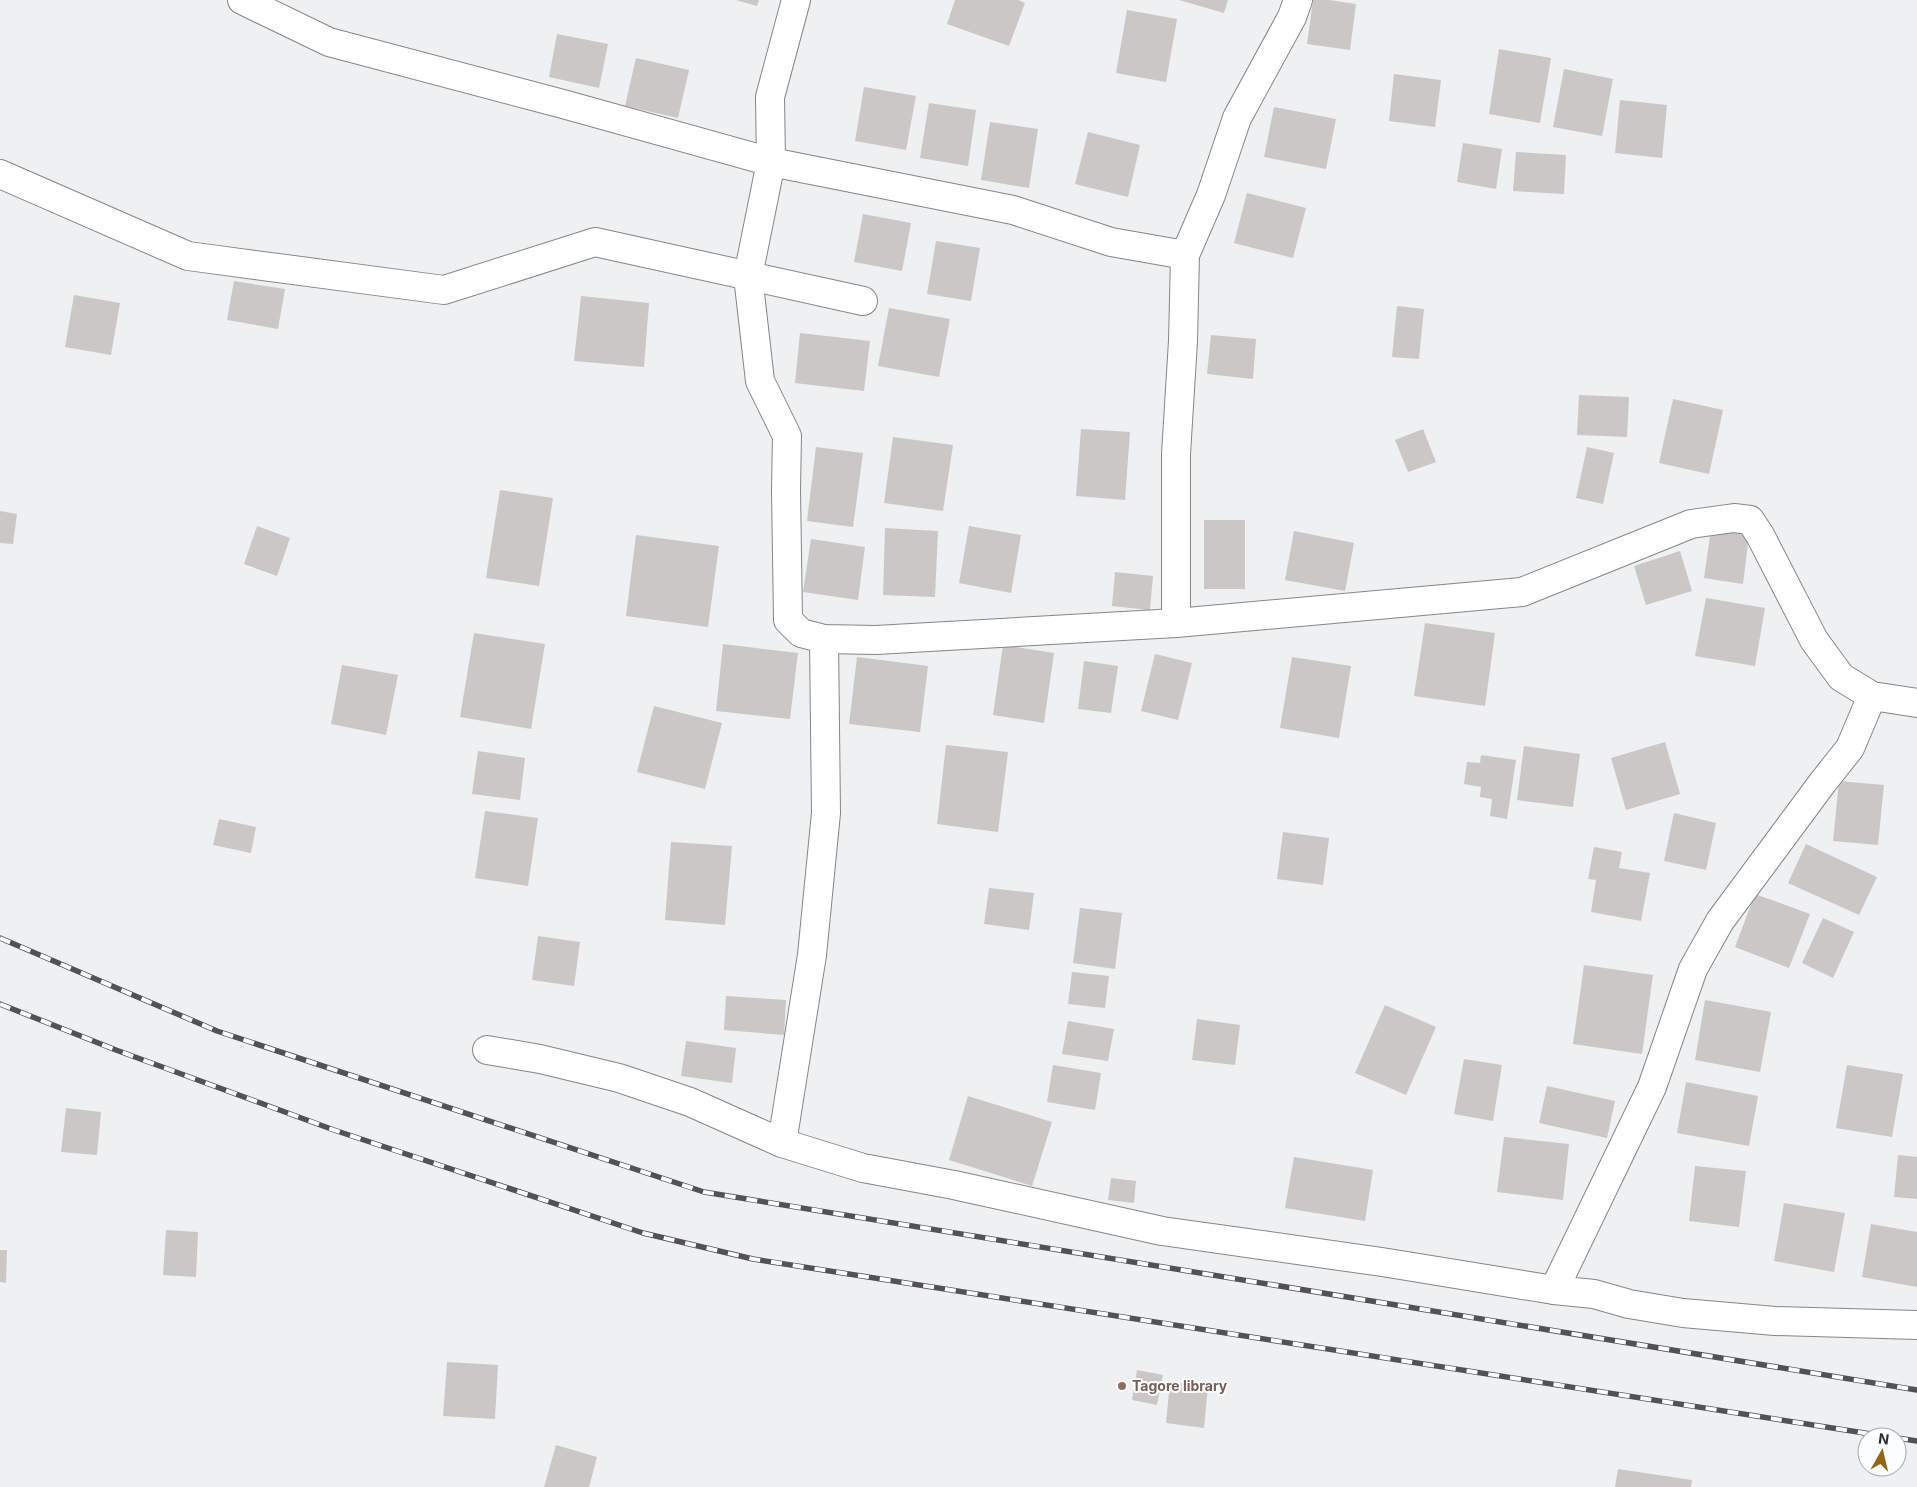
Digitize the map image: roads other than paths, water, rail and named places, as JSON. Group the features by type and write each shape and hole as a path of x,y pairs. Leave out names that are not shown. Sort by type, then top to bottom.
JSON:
{"street":[{"path":"242,0 329,42 771,162 1013,210 1111,242 1185,255"},
{"path":"796,0 770,97 771,162 748,276 760,381 787,436 788,620 802,633 824,639 876,640 1176,623 1522,592 1691,524 1734,518 1750,520 1760,535 1814,640 1841,677 1872,696 1917,703"},
{"path":"1176,623 1176,454 1183,341 1185,255 1211,195 1237,118 1292,17 1298,0"},
{"path":"0,174 188,256 444,290 595,242 863,301"},
{"path":"782,1143 812,956 826,813 824,639"},
{"path":"1554,1290 1652,1087 1693,969 1720,921 1850,748 1872,696"},
{"path":"487,1050 620,1078 690,1102 782,1143 863,1168 954,1184 1162,1231 1382,1262 1554,1290 1594,1294 1629,1304 1682,1314 1775,1321 1917,1325"}],"railway":[{"path":"0,938 217,1031 704,1192 1917,1390"},
{"path":"0,1004 116,1050 334,1130 643,1233 753,1259 1857,1432"},
{"path":"1907,1440 1917,1441"}],"place":[{"name":"Tagore library","path":"1122,1386"}]}
